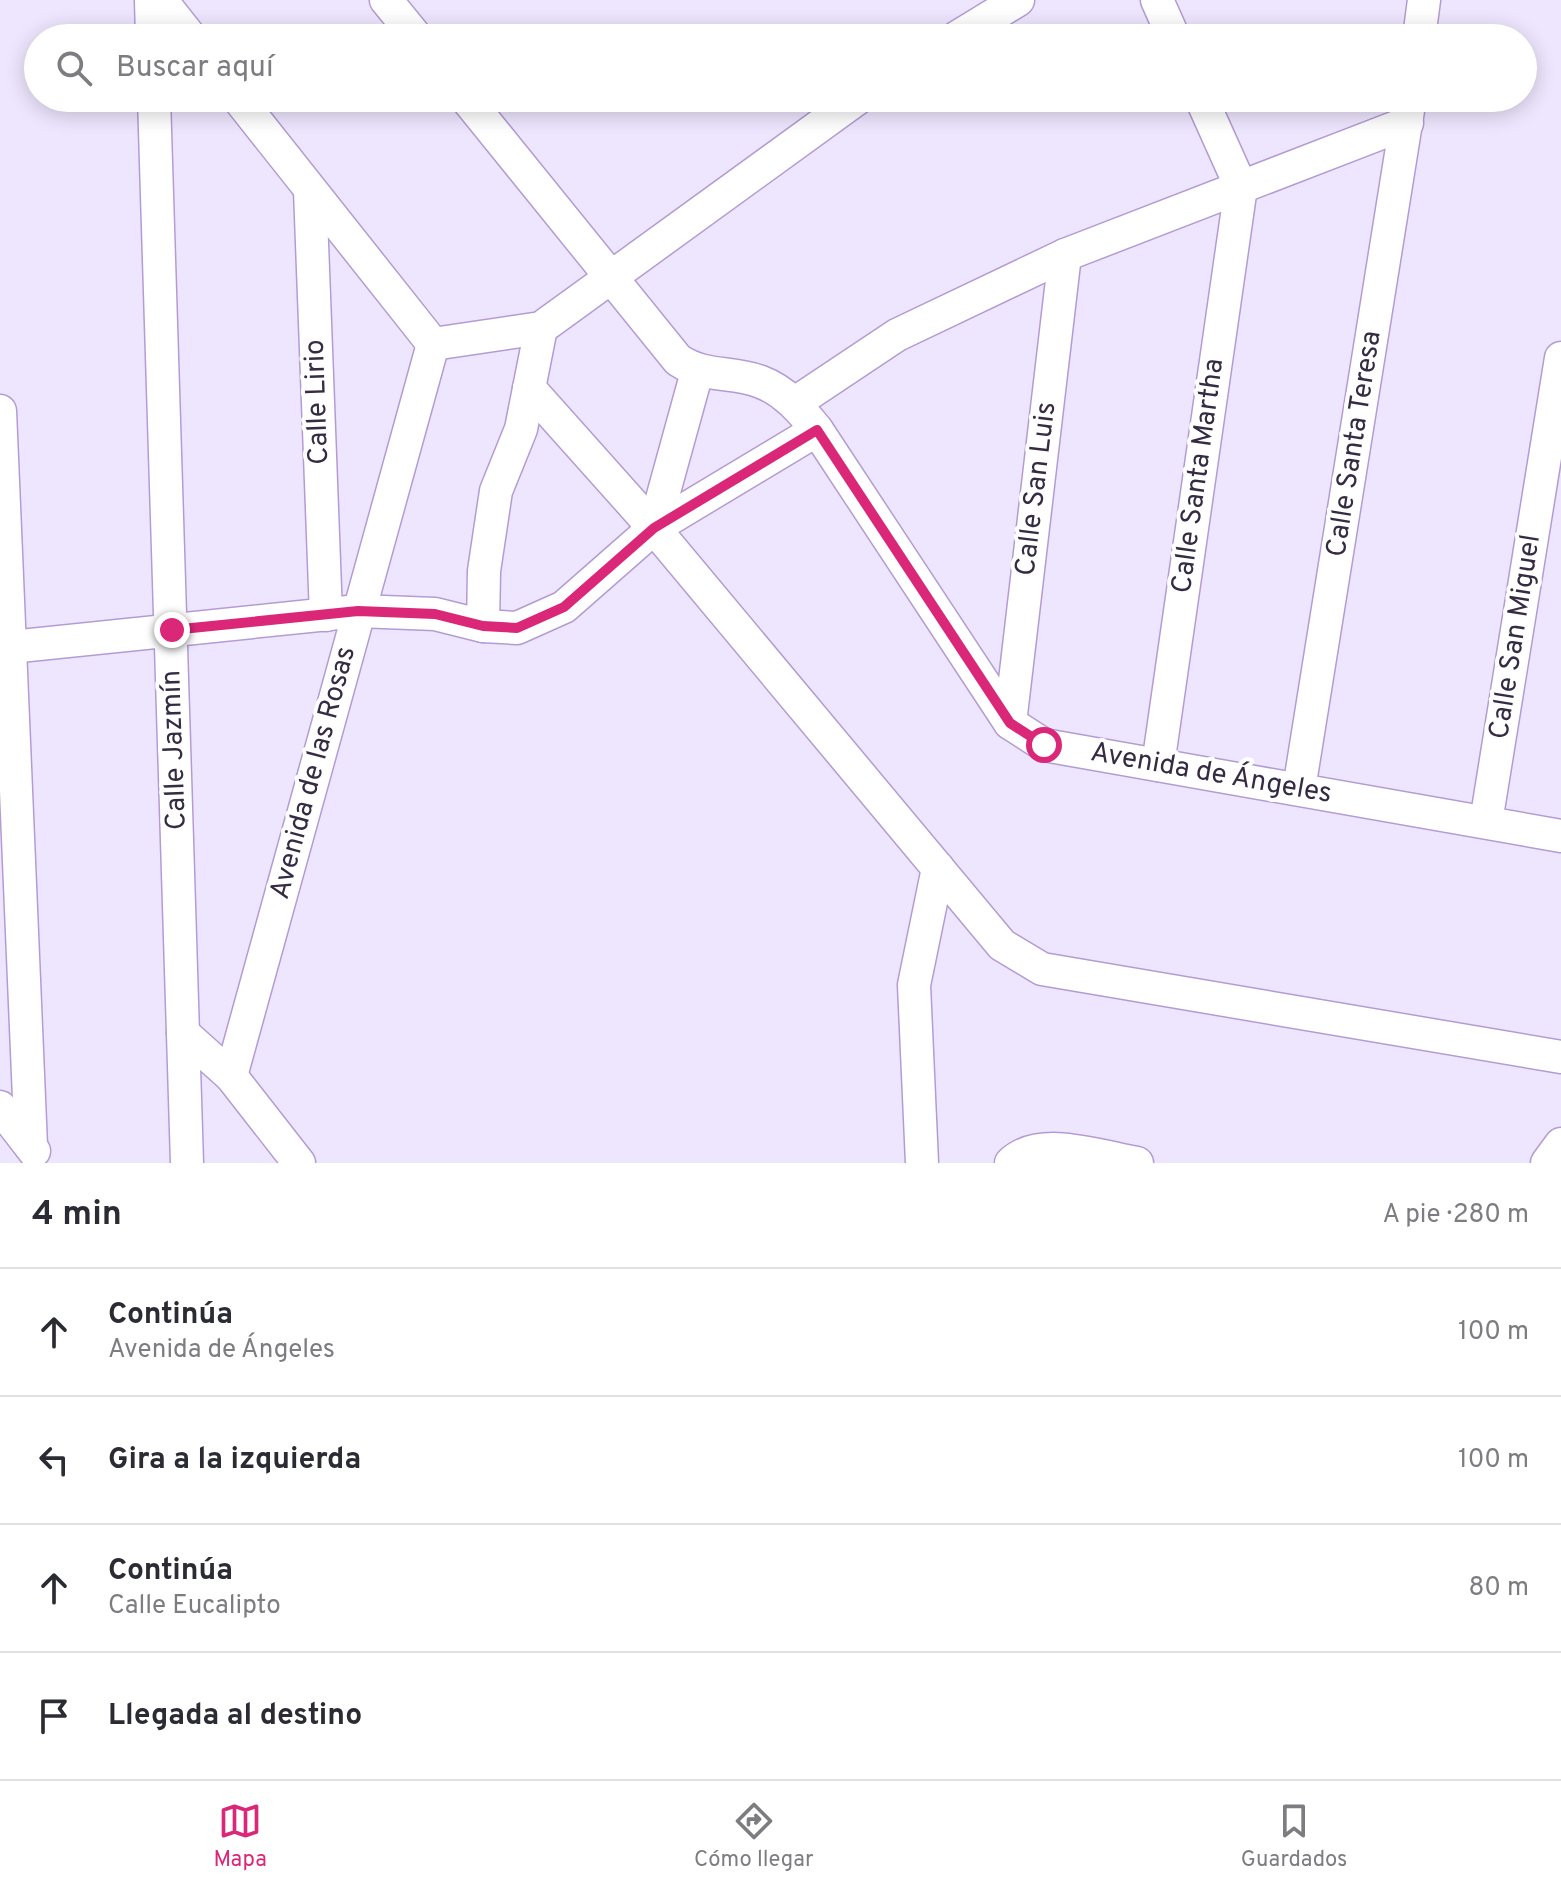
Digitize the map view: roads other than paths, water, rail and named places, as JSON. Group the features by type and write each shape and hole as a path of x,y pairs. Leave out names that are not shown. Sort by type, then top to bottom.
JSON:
{"street":[{"path":"151,0 152,24"},
{"path":"161,0 180,24"},
{"path":"386,0 406,24"},
{"path":"979,24 1018,0"},
{"path":"1157,0 1168,24"},
{"path":"1421,24 1424,0"},
{"name":"Calle Jazmín","path":"154,112 187,1163"},
{"path":"249,112 433,344 541,328 838,112"},
{"path":"477,112 678,360 697,372 654,528"},
{"path":"1207,112 1241,187"},
{"path":"795,403 897,335 1065,255 1241,187 1405,112"},
{"name":"Calle Santa Teresa","path":"1299,789 1409,112"},
{"name":"Calle Santa Martha","path":"1158,765 1241,187"},
{"name":"Calle Lirio","path":"310,190 326,615"},
{"name":"Calle San Luis","path":"1010,723 1065,255"},
{"path":"483,626 484,571 496,491 521,429 541,328"},
{"name":"Avenida de las Rosas","path":"231,1076 433,344"},
{"name":"Calle San Miguel","path":"1486,822 1561,358"},
{"name":"Avenida de Ángeles","path":"697,372 762,382 795,403 817,430 1010,723 1044,745 1561,836"},
{"path":"529,388 561,419 654,528 1002,945 1042,969 1561,1057"},
{"path":"0,411 5,647 37,1155"},
{"path":"5,647 358,611 435,614 483,626 517,628 564,607 654,528 817,430"},
{"path":"922,1163 914,985 938,868"},
{"path":"183,1033 231,1076 299,1163"},
{"path":"0,1107 37,1155"},
{"path":"1547,1163 1561,1144"},
{"path":"1011,1163 1019,1155 1052,1149 1137,1163"}]}
